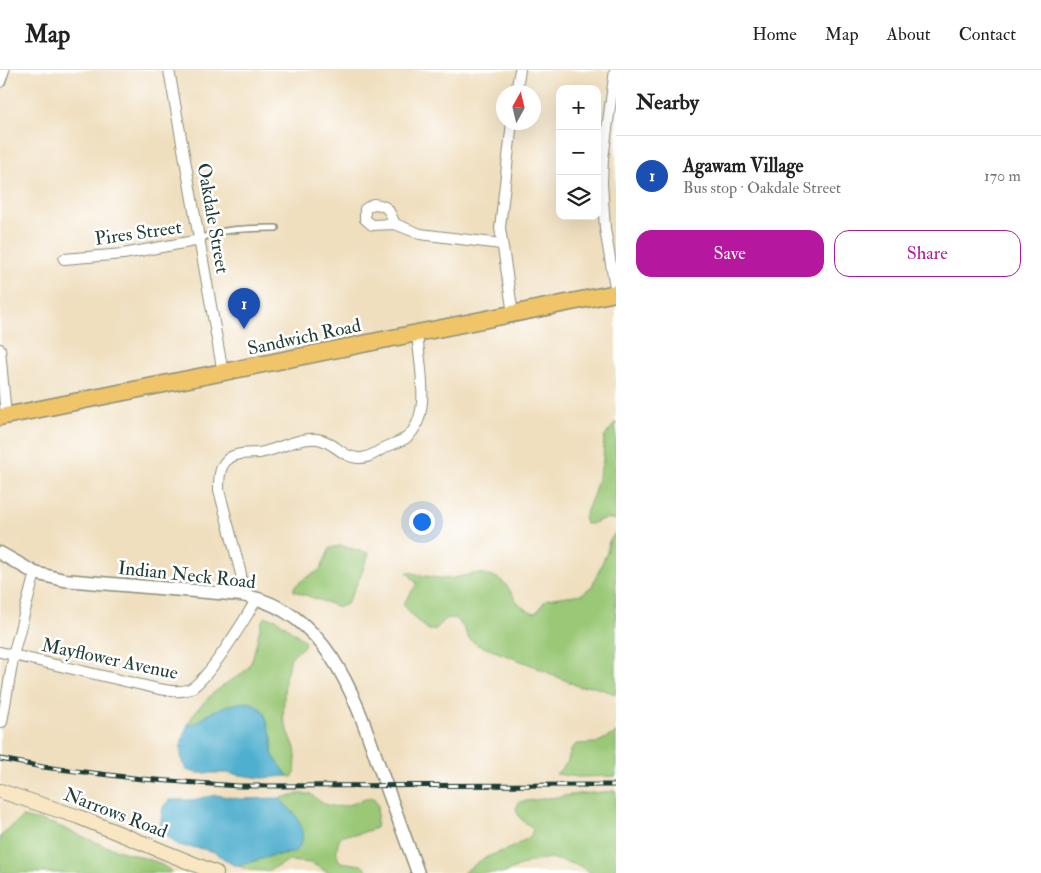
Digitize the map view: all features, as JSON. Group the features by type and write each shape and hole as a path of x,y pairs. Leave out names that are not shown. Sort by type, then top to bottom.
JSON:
{"main road":[{"name":"Sandwich Road","path":"3,416 616,293"},
{"name":"Narrows Road","path":"0,791 80,817 216,873"}],"street":[{"path":"0,82 4,70"},
{"name":"Oakdale Street","path":"169,70 223,373"},
{"path":"517,85 520,70"},
{"path":"616,70 602,158 602,183 605,229 616,293"},
{"path":"511,130 500,214 501,244 513,314"},
{"path":"395,224 420,234 501,244"},
{"name":"Pires Street","path":"64,259 124,254 200,240"},
{"path":"242,596 241,574 220,490 219,479 225,463 230,458 238,455 265,451 314,439 328,442 346,456 361,458 406,438 415,428 421,413 421,375 417,333"},
{"path":"0,349 3,416"},
{"name":"Indian Neck Road","path":"0,552 35,573 64,580 257,598 283,610 302,623 321,643 338,668 361,714 418,873"},
{"path":"2,722 14,655 35,573"},
{"name":"Mayflower Avenue","path":"0,652 172,692 184,690 194,686 207,672 257,598"}],"lane":[{"name":"Pires Street","path":"200,240 206,236 221,232 276,228"}],"green space":[{"path":"616,422 616,520 602,519 586,524 584,518 594,493 603,461 604,437"},
{"path":"616,532 616,694 591,686 580,687 529,664 478,645 469,639 463,627 456,619 446,619 435,630 429,630 415,619 403,604 417,584 407,572 442,578 482,574 499,579 505,584 520,605 534,613 547,599 582,594 592,586 607,552 609,541"},
{"path":"341,546 369,553 347,604 339,607 294,591 294,587 320,570 330,548"},
{"path":"266,617 276,619 305,641 304,646 291,657 285,678 283,718 295,748 296,757 295,774 292,777 288,776 278,765 272,754 272,738 264,712 214,711 193,724 188,724 195,712 212,694 248,668 252,660 262,621"},
{"path":"616,733 616,776 578,777 556,774 567,763 572,748 576,744 596,743"},
{"path":"616,791 616,873 590,873 578,865 550,858 529,862 505,873 463,873 484,858 513,847 531,836 533,828 522,820 516,809 519,802"},
{"path":"299,794 311,794 325,804 332,806 346,805 370,797 374,798 378,806 376,828 358,834 342,835 337,851 340,862 361,865 370,873 329,873 311,863 289,861 267,871 249,870 238,866 274,855 286,855 285,804 280,798"},
{"path":"22,817 54,824 102,845 157,862 171,871 170,873 0,873 0,837"}],"water":[{"path":"246,702 255,704 264,712 272,738 272,754 288,776 262,778 225,773 197,773 186,770 181,747 188,724 199,721 222,708"},
{"path":"216,795 240,799 280,798 294,813 300,823 303,834 298,849 293,853 274,855 238,866 211,851 178,845 160,828 163,807 169,800 192,800"}],"railway":[{"path":"0,759 43,767 142,779 238,786 616,785"}],"place":[{"name":"Agawam Village","path":"244,329"}]}
